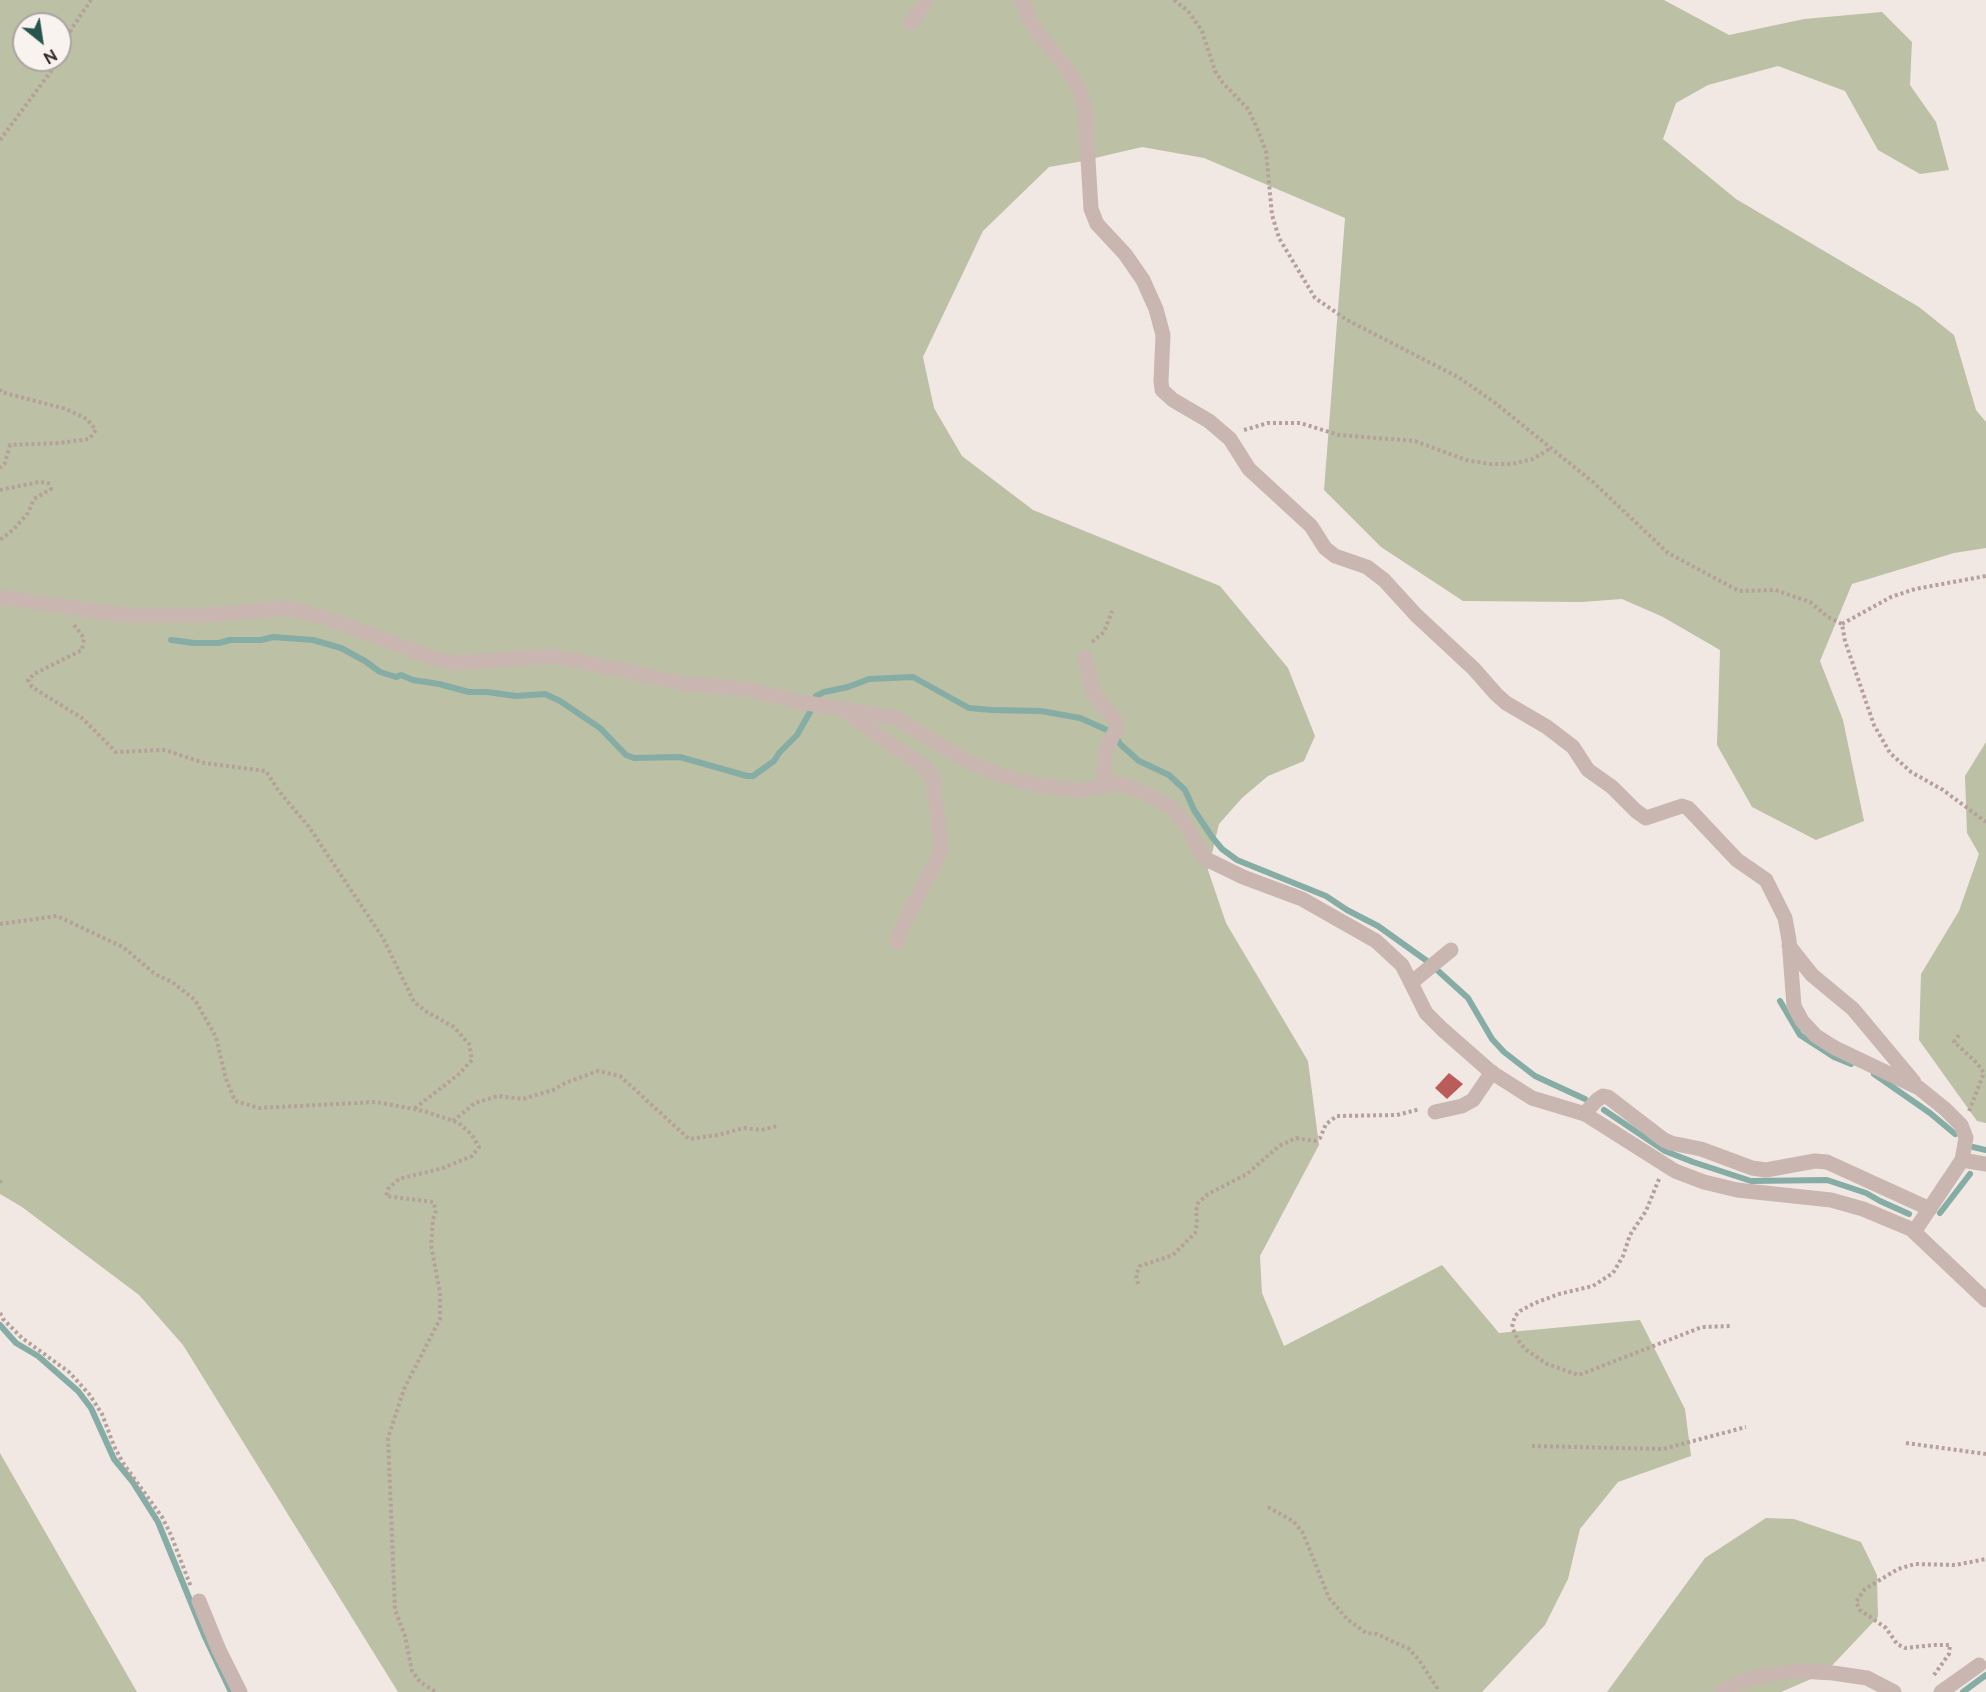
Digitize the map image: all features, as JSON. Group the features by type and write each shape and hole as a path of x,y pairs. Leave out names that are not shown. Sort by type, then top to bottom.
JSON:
{"street":[{"path":"911,23 927,0"},
{"path":"1022,0 1031,23 1070,73 1082,95 1085,110 1090,209 1096,224 1125,254 1143,280 1156,309 1163,335 1162,390 1173,400 1209,421 1226,435 1249,469 1311,526 1325,548 1335,556 1367,567 1384,580 1416,615 1474,669 1506,703 1547,727 1573,747 1588,770 1612,787 1636,811 1646,818 1682,806 1688,808 1737,860 1766,880 1785,918 1794,1006 1802,1021 1816,1036 1835,1048 1919,1088 1945,1108 1961,1125 1966,1138 1962,1160 1914,1232"},
{"path":"0,597 123,615 208,615 285,608 326,618 428,656 455,663 554,656 687,684 745,689 801,702 896,718 965,760 997,774 1034,784 1078,791 1118,783 1172,808 1184,822 1204,858 1243,877 1302,899 1376,941 1402,965 1426,1013 1492,1072 1532,1098 1584,1114 1675,1171 1704,1182 1737,1190 1831,1200 1863,1209 1914,1232 1986,1300"},
{"path":"1084,657 1097,698 1116,721 1117,727 1106,750 1105,786"},
{"path":"846,710 926,768 933,779 941,845 939,855 900,931 897,943"},
{"path":"1789,946 1812,975 1853,1009 1868,1025 1919,1088"},
{"path":"1411,983 1451,950"},
{"path":"1435,1112 1462,1106 1473,1100 1492,1072"},
{"path":"1584,1114 1597,1100 1603,1096 1608,1097 1671,1143 1701,1149 1752,1168 1766,1170 1815,1161 1827,1162 1930,1209"},
{"path":"1962,1160 1986,1164"},
{"path":"199,1600 219,1650 240,1692"},
{"path":"1935,1688 1979,1665"},
{"path":"1722,1692 1743,1681 1799,1671 1867,1678 1894,1692"}],"path":[{"path":"72,28 91,0"},
{"path":"1174,0 1188,12 1202,31 1215,71 1223,83 1248,109 1266,151 1270,206 1278,238 1315,298 1322,305 1458,377 1494,402 1594,483 1668,553 1739,591 1775,590 1810,602 1828,617 1842,624"},
{"path":"0,140 50,72"},
{"path":"0,389 1,392 66,409 87,419 96,430 89,439 10,445 5,463 0,468"},
{"path":"1226,435 1268,423 1300,423 1339,435 1415,441 1466,460 1490,464 1512,464 1533,459 1551,448"},
{"path":"0,489 39,482 48,483 51,489 34,499 28,513 0,540"},
{"path":"1842,624 1891,597 1915,589 1986,576"},
{"path":"58,606 84,638 82,650 34,674 28,680 32,687 82,718 116,752 165,750 204,763 266,771 278,790 309,827 383,938 414,1002 454,1027 469,1044 472,1060 459,1074 414,1109"},
{"path":"1084,657 1086,647 1104,632 1112,611"},
{"path":"1842,624 1845,641 1874,725 1890,753 1911,772 1943,789 1986,822"},
{"path":"0,924 57,916 123,947 155,974 172,982 195,1000 216,1037 226,1079 236,1101 259,1108 375,1102 414,1109 459,1123 472,1135 479,1147 472,1156 443,1168 399,1179 388,1189 386,1196 433,1202 436,1210 431,1245 440,1293 440,1319 404,1389 388,1438 395,1610 405,1636 412,1671 420,1682 436,1692"},
{"path":"1959,1035 1954,1042 1977,1062 1984,1073 1965,1121 1961,1125"},
{"path":"453,1121 475,1103 498,1096 523,1099 553,1090 598,1071 620,1076 689,1139 744,1128 761,1130 777,1126"},
{"path":"1138,1284 1136,1275 1140,1266 1173,1255 1195,1233 1198,1203 1208,1194 1247,1174 1279,1146 1296,1138 1316,1141 1320,1138 1326,1124 1337,1116 1397,1115 1421,1109 1435,1112"},
{"path":"1663,1163 1646,1211 1630,1235 1623,1256 1613,1273 1593,1286 1559,1294 1535,1303 1515,1316 1512,1327 1525,1349 1533,1356 1547,1364 1579,1375 1702,1327 1732,1326"},
{"path":"0,1184 1,1178"},
{"path":"0,1313 22,1338 69,1372 89,1394 102,1414 123,1463 162,1517 199,1600"},
{"path":"1532,1446 1663,1449 1746,1427"},
{"path":"1906,1443 1986,1454"},
{"path":"1268,1507 1293,1521 1303,1533 1329,1598 1347,1619 1366,1633 1377,1634 1408,1649 1419,1660 1437,1688 1437,1692"},
{"path":"1935,1688 1950,1645 1905,1648 1897,1644 1886,1628 1860,1610 1856,1602 1865,1589 1898,1569 1916,1564 1955,1565 1986,1559"}],"green space":[{"path":"0,0 1664,0 1729,35 1804,19 1882,12 1912,42 1910,85 1936,122 1949,170 1920,174 1878,150 1845,91 1778,66 1708,85 1676,103 1663,139 1736,199 1919,307 1954,335 1976,410 1986,422 1986,548 1954,553 1852,584 1820,661 1843,720 1864,821 1816,840 1752,807 1717,745 1720,650 1663,617 1622,599 1581,602 1463,601 1381,547 1324,490 1345,218 1204,158 1142,147 1049,167 983,231 923,357 934,408 962,456 1033,510 1220,586 1288,668 1315,736 1304,761 1268,776 1242,798 1219,824 1208,870 1226,923 1308,1061 1319,1145 1260,1256 1262,1293 1284,1346 1442,1265 1499,1333 1640,1320 1685,1409 1691,1456 1618,1482 1580,1529 1568,1579 1545,1625 1482,1692 398,1692 183,1345 139,1295 22,1207 0,1194"},
{"path":"1986,742 1986,1123 1977,1121 1919,1040 1921,974 1959,911 1979,854 1967,833 1965,776"},
{"path":"0,1453 63,1563 137,1692 0,1692"},
{"path":"1766,1518 1794,1519 1861,1542 1877,1575 1878,1617 1825,1673 1781,1692 1607,1692 1705,1558"}],"building":[{"path":"1449,1073 1463,1084 1447,1099 1435,1088"}],"waterway":[{"path":"171,640 194,643 261,640 273,637 313,640 341,648 380,672 396,677 401,675 413,680 469,692 516,696 545,694 560,701 600,728 626,755 634,758 680,757 747,776 753,776 774,761 797,735 810,712"},
{"path":"816,696 869,679 913,677 969,708 1041,711 1080,718 1107,730"},
{"path":"1116,737 1120,744 1139,761 1169,775 1185,790 1194,810 1212,837 1222,849 1237,860 1326,896 1378,926 1427,961"},
{"path":"1436,969 1468,998 1492,1039 1504,1052 1535,1076 1585,1099"},
{"path":"1780,1001 1800,1035 1834,1057 1851,1064"},
{"path":"1874,1074 1930,1113 1955,1134"},
{"path":"1604,1110 1665,1151 1693,1162 1751,1181 1827,1180 1866,1193 1909,1214"},
{"path":"1973,1147 1986,1150"},
{"path":"1940,1213 1970,1174"},
{"path":"0,1325 16,1343 38,1356 78,1391 91,1408 114,1459 132,1481 158,1522 205,1637 231,1692"},
{"path":"1963,1692 1986,1675"}]}
